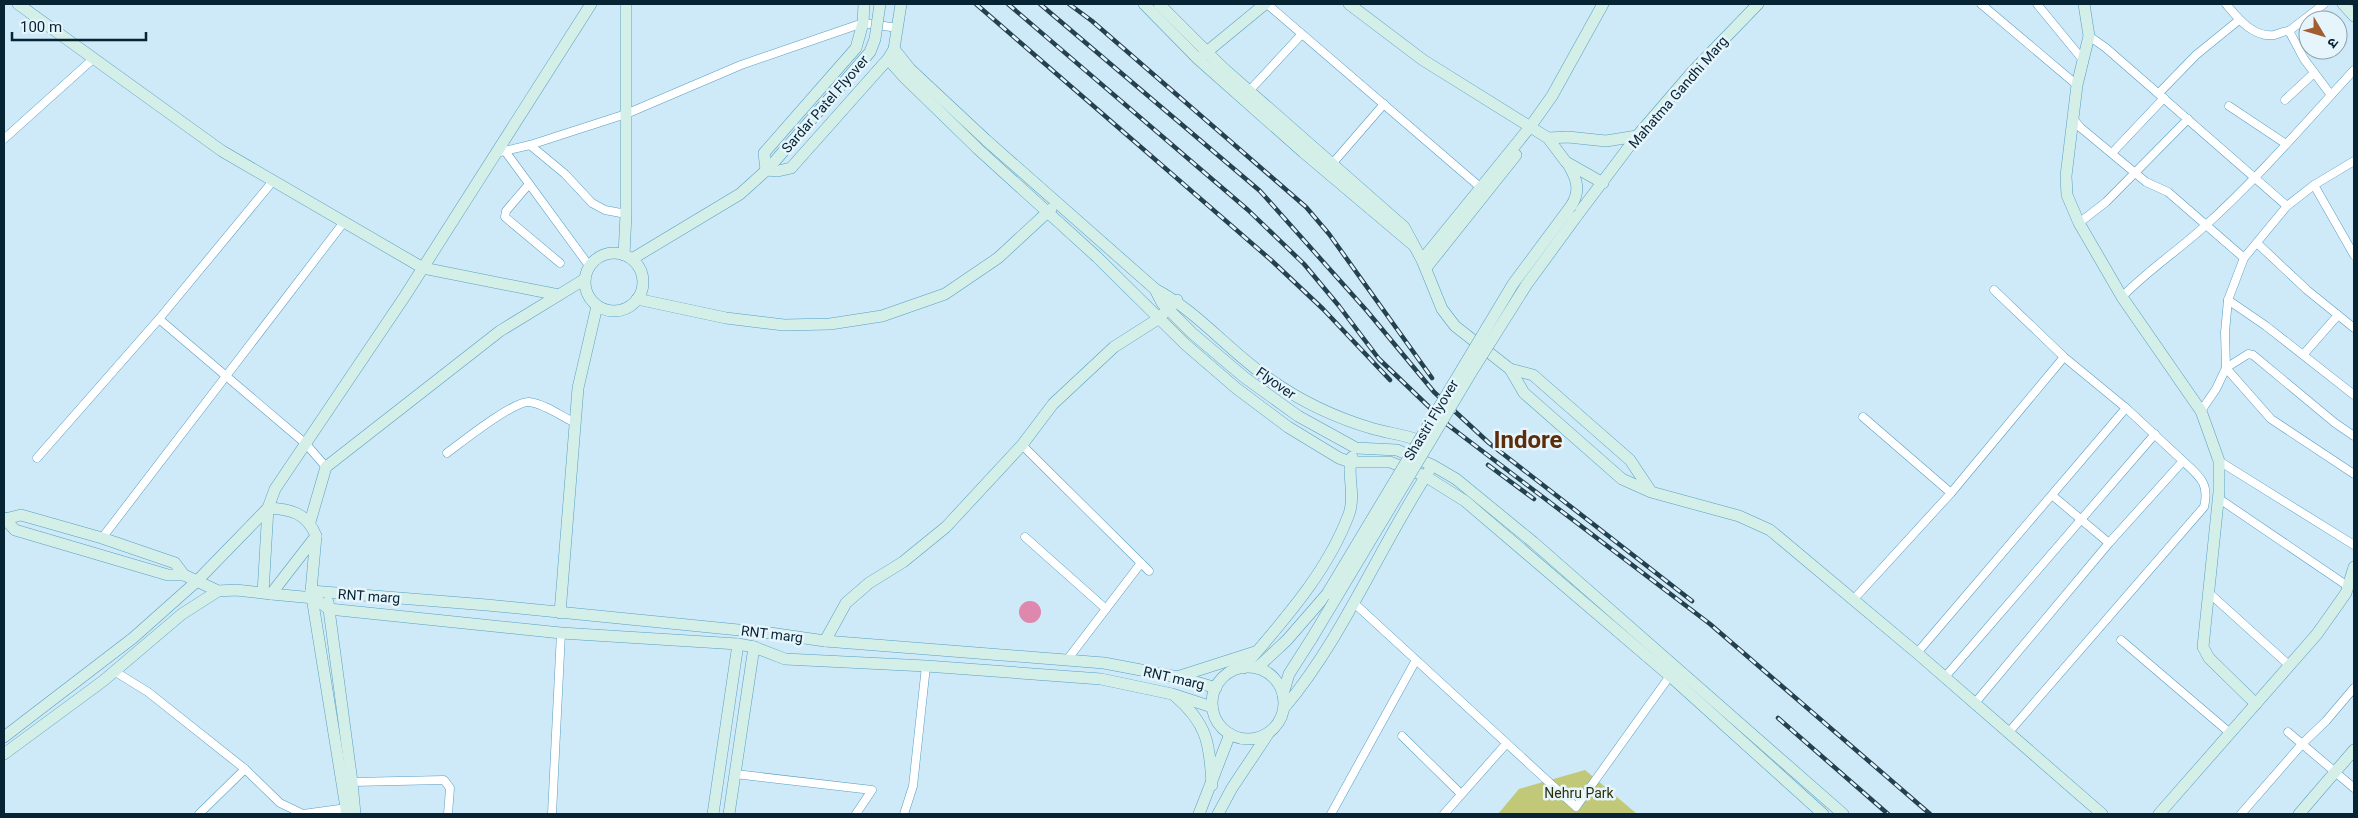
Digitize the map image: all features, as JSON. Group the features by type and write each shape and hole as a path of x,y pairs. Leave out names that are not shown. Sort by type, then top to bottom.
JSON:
{"street":[{"path":"18,4 222,151 422,268 559,295"},
{"path":"267,593 268,508 275,489 500,152 591,4"},
{"path":"626,4 626,214 628,257"},
{"path":"864,4 863,22 856,48 764,153 766,170 778,171 791,168 891,54 898,28 901,4"},
{"name":"Sardar Patel Flyover","path":"628,257 740,194 775,161 870,52 875,39 880,4"},
{"path":"1144,4 1203,55 1310,158 1413,245"},
{"path":"1159,4 1203,55 1250,90 1404,227 1424,264 1442,309 1461,332 1510,369 1533,375 1630,460 1652,492"},
{"path":"1203,55 1266,4 1480,187"},
{"path":"1349,4 1423,60 1548,138 1566,162 1603,183"},
{"path":"1424,264 1534,129 1603,4"},
{"name":"Mahatma Gandhi Marg","path":"1603,183 1637,136 1693,71 1758,4"},
{"path":"1981,4 2077,85"},
{"path":"2037,4 2083,60"},
{"path":"2084,4 2089,36 2077,85 2066,176 2067,195 2079,223 2122,297 2201,410 2219,461 2218,498 2207,591 2203,647 2210,658 2256,704"},
{"path":"2226,4 2239,20 2254,30 2269,34 2289,31 2324,4"},
{"path":"2342,4 2354,16"},
{"path":"2112,153 2196,55 2239,20"},
{"path":"500,152 530,145 626,114 741,65 863,22 898,28"},
{"path":"2289,31 2297,48 2331,95"},
{"path":"1250,90 1301,35"},
{"path":"2089,36 2106,48 2162,96 2287,206"},
{"path":"891,54 910,69 1056,204 1155,289 1168,310 1244,377 1298,416 1356,448 1397,450 1432,465 1456,479 1533,542 1674,672 1823,814"},
{"path":"891,54 904,77 1046,213 1097,256 1158,318 1236,388 1288,427 1323,449 1350,462 1390,462 1425,476 1465,501 1674,672 1843,814"},
{"path":"4,139 93,59"},
{"path":"2122,297 2143,275 2162,263 2206,226 2286,144 2354,70"},
{"path":"2285,100 2314,73"},
{"path":"1332,164 1384,104"},
{"path":"2229,106 2286,144"},
{"path":"2073,119 2081,128 2146,182 2168,192 2244,258"},
{"path":"2079,223 2106,202 2188,119"},
{"path":"1424,264 1480,187 1534,129"},
{"path":"1548,138 1568,137 1606,141 1637,136"},
{"path":"530,145 565,174 592,202 605,210 626,214"},
{"path":"500,152 529,184 590,267"},
{"path":"2201,410 2216,389 2226,368 2225,332 2228,300 2244,258 2287,206 2314,185 2354,160"},
{"name":"Shastri Flyover","path":"1257,668 1299,627 1328,594 1418,440 1513,284 1571,206 1578,190 1575,177 1566,162"},
{"path":"37,458 159,319 274,181"},
{"name":"Shastri Flyover","path":"1283,694 1289,674 1484,351 1527,284 1603,183"},
{"path":"529,184 506,211 505,216 560,263"},
{"path":"2314,185 2354,255"},
{"path":"637,299 726,318 784,325 830,324 882,316 945,294 998,258 1056,204"},
{"path":"102,538 344,222"},
{"path":"2257,243 2307,290 2354,328"},
{"path":"605,255 628,257 637,265 643,278 641,293 631,306 614,311 597,306 588,294 585,279 590,267 605,255"},
{"path":"310,522 326,468 500,331 585,279"},
{"name":"Flyover","path":"1155,289 1180,303 1268,378 1303,401 1339,417 1418,440"},
{"path":"1994,290 2064,356 2126,408 2183,460 2201,478 2208,493 2204,507 2009,732"},
{"path":"2228,300 2266,326 2354,394"},
{"path":"825,641 846,603 869,584 903,562 946,527 1022,445 1053,404 1114,347 1180,303"},
{"path":"560,613 578,388 597,306"},
{"path":"2303,355 2338,315"},
{"path":"159,319 306,444 326,468"},
{"path":"2226,368 2248,354 2253,355 2335,423 2354,436"},
{"path":"1854,599 1951,492 2064,356"},
{"path":"2226,368 2270,419 2354,474"},
{"path":"1510,369 1524,393 1622,479 1652,492 1739,516 1770,530 1946,677 2102,814"},
{"path":"447,453 514,405 528,402 541,406 575,424"},
{"path":"1917,653 2053,496 2126,408"},
{"path":"1863,417 1951,492"},
{"path":"1946,677 2155,434"},
{"path":"1022,445 1149,571"},
{"path":"1243,668 1314,580 1331,551 1349,513 1352,500 1350,462 1356,448"},
{"path":"1975,703 2109,543 2183,460"},
{"path":"2219,461 2354,545"},
{"path":"1218,814 1232,788 1268,734 1279,722 1284,708 1296,694 1354,604 1432,465"},
{"path":"2053,496 2109,543"},
{"path":"2218,498 2349,587"},
{"path":"1482,514 1485,503"},
{"path":"268,508 296,513 310,522 316,536 312,595 350,812"},
{"path":"4,737 134,638 196,582 268,508"},
{"path":"4,519 21,515 102,538 175,563 184,575 218,591"},
{"path":"4,519 15,530 168,575 184,575"},
{"path":"267,593 316,536"},
{"path":"1025,536 1106,609"},
{"path":"1067,660 1141,563"},
{"path":"2159,814 2317,634 2349,587 2354,567"},
{"name":"RNT marg","path":"218,591 236,590 312,595 327,593 770,633 825,641 1104,663 1176,677 1216,688"},
{"path":"4,754 114,672 182,614 218,591"},
{"path":"2207,591 2290,666"},
{"path":"327,593 352,782 350,812"},
{"path":"312,595 329,609"},
{"path":"1354,604 1576,808 1674,672"},
{"name":"RNT marg","path":"329,609 737,649 785,659 926,666 1101,680 1172,694 1212,707"},
{"path":"552,814 561,633"},
{"path":"2121,640 2230,733"},
{"path":"713,814 737,649"},
{"path":"730,814 753,651"},
{"path":"1176,677 1232,661 1257,651"},
{"path":"1331,814 1416,660"},
{"path":"904,814 913,786 926,666"},
{"path":"1268,734 1253,739 1238,738 1225,731 1215,720 1212,707 1216,688 1221,680 1230,672 1243,668 1257,668 1273,678 1283,694 1284,708"},
{"path":"114,672 148,692 245,769 280,803 303,814 350,812"},
{"path":"2241,814 2354,688"},
{"path":"1172,694 1192,713 1204,731 1211,756 1212,785"},
{"path":"2288,732 2354,788"},
{"path":"1199,814 1212,785 1230,734"},
{"path":"1402,736 1461,794"},
{"path":"1444,814 1506,744"},
{"path":"2299,814 2354,750"},
{"path":"199,814 245,769"},
{"path":"735,774 872,790 856,814"},
{"path":"352,782 444,780 450,788 448,814"}],"green space":[{"name":"Nehru Park","path":"1585,770 1637,814 1498,814 1519,789"}],"shaded area":[{"path":"1030,601 1038,604 1041,612 1038,620 1030,623 1022,620 1019,612 1022,604"}],"railway":[{"path":"976,4 1271,260 1323,309 1390,380"},
{"path":"1008,4 1248,210 1304,264 1379,359 1448,425 1710,624 1930,814"},
{"path":"1040,4 1260,191 1367,311 1434,392 1489,443 1692,601"},
{"path":"1069,4 1092,21 1306,207 1329,234 1432,378"},
{"path":"1488,465 1534,499"},
{"path":"1778,718 1888,814"}],"district":[{"name":"Indore","path":"1528,440"}]}
